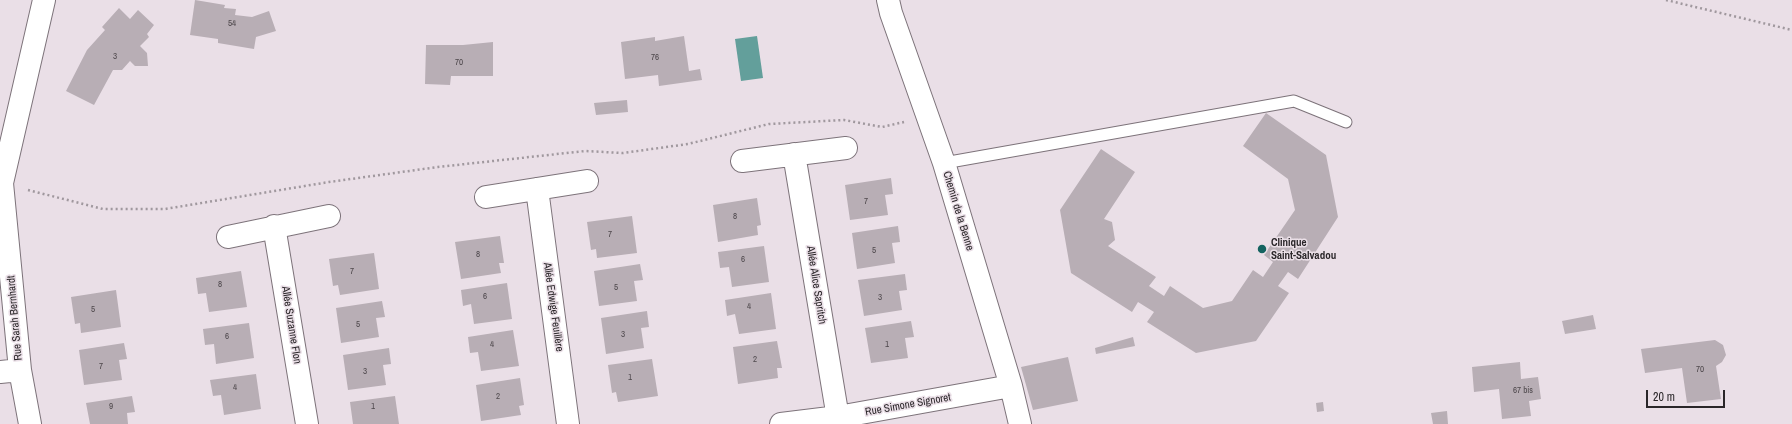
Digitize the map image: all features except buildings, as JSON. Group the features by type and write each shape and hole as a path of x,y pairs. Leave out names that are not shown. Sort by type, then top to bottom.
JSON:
{"street":[{"name":"Rue Sarah Bernhardt","path":"30,424 10,371 2,183 44,0"},
{"name":"Chemin de la Benne","path":"888,0 891,13 944,163 1011,386 1020,424"},
{"path":"742,161 846,148"},
{"name":"Allée Alice Sapritch","path":"794,154 838,421"},
{"path":"486,197 587,181"},
{"name":"Allée Edwige Feuillère","path":"537,189 568,424"},
{"path":"228,237 274,226 329,216"},
{"name":"Allée Suzanne Flon","path":"274,226 307,424"},
{"name":"Rue Simone Signoret","path":"781,424 838,421 1011,386"}],"lane":[{"path":"944,163 1294,100 1346,122"}],"path":[{"path":"1666,0 1792,30"},
{"path":"2,183 103,208 165,209 330,182 438,167 585,151 623,153 688,144 769,124 844,120 882,126 928,116"}],"shaded area":[{"path":"757,36 763,78 741,81 735,39"}],"place":[{"name":"Clinique Saint-Salvadou","path":"1262,249"}]}
